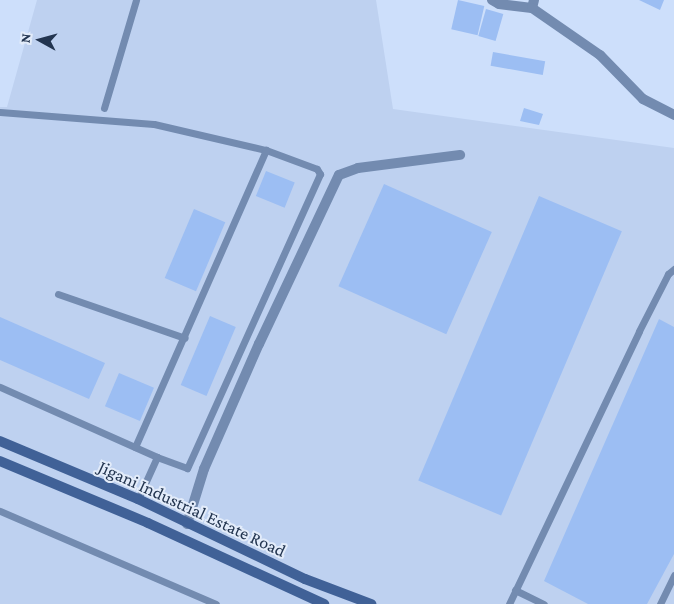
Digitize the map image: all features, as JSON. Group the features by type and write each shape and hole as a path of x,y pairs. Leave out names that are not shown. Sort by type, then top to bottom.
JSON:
{"main road":[{"name":"Jigani Industrial Estate Road","path":"0,441 138,499 305,580 371,604"},
{"name":"Jigani Industrial Estate Road","path":"0,461 148,523 324,604"}],"street":[{"path":"492,0 499,4 533,4 600,55 643,99 674,115"},
{"path":"187,524 204,470 255,353 339,175 358,168 460,155"}],"lane":[{"path":"104,108 136,0"},
{"path":"0,112 154,124 266,150 317,169 320,174 187,468 134,447 0,387"},
{"path":"134,447 185,338 266,150"},
{"path":"509,604 643,323 668,274 674,268"},
{"path":"58,294 185,338"},
{"path":"138,499 157,456"},
{"path":"0,511 217,604"},
{"path":"660,604 674,575"},
{"path":"515,590 544,604"}],"shaded area":[{"path":"37,0 376,0 393,109 674,148 674,604 0,604 0,107 7,107"}],"building":[{"path":"458,0 484,6 478,35 451,29"},
{"path":"639,0 664,0 660,10"},
{"path":"486,9 503,14 496,41 478,36"},
{"path":"493,52 545,61 543,75 491,66"},
{"path":"524,108 543,114 539,125 520,121"},
{"path":"266,171 295,183 285,208 256,196"},
{"path":"384,184 492,232 446,334 338,286"},
{"path":"539,196 622,231 501,516 418,480"},
{"path":"194,209 225,222 196,291 165,278"},
{"path":"210,316 236,327 206,396 181,385"},
{"path":"0,317 105,363 89,399 0,360"},
{"path":"659,319 674,327 674,554 647,604 588,604 544,581"},
{"path":"119,373 154,388 140,421 105,406"}]}
